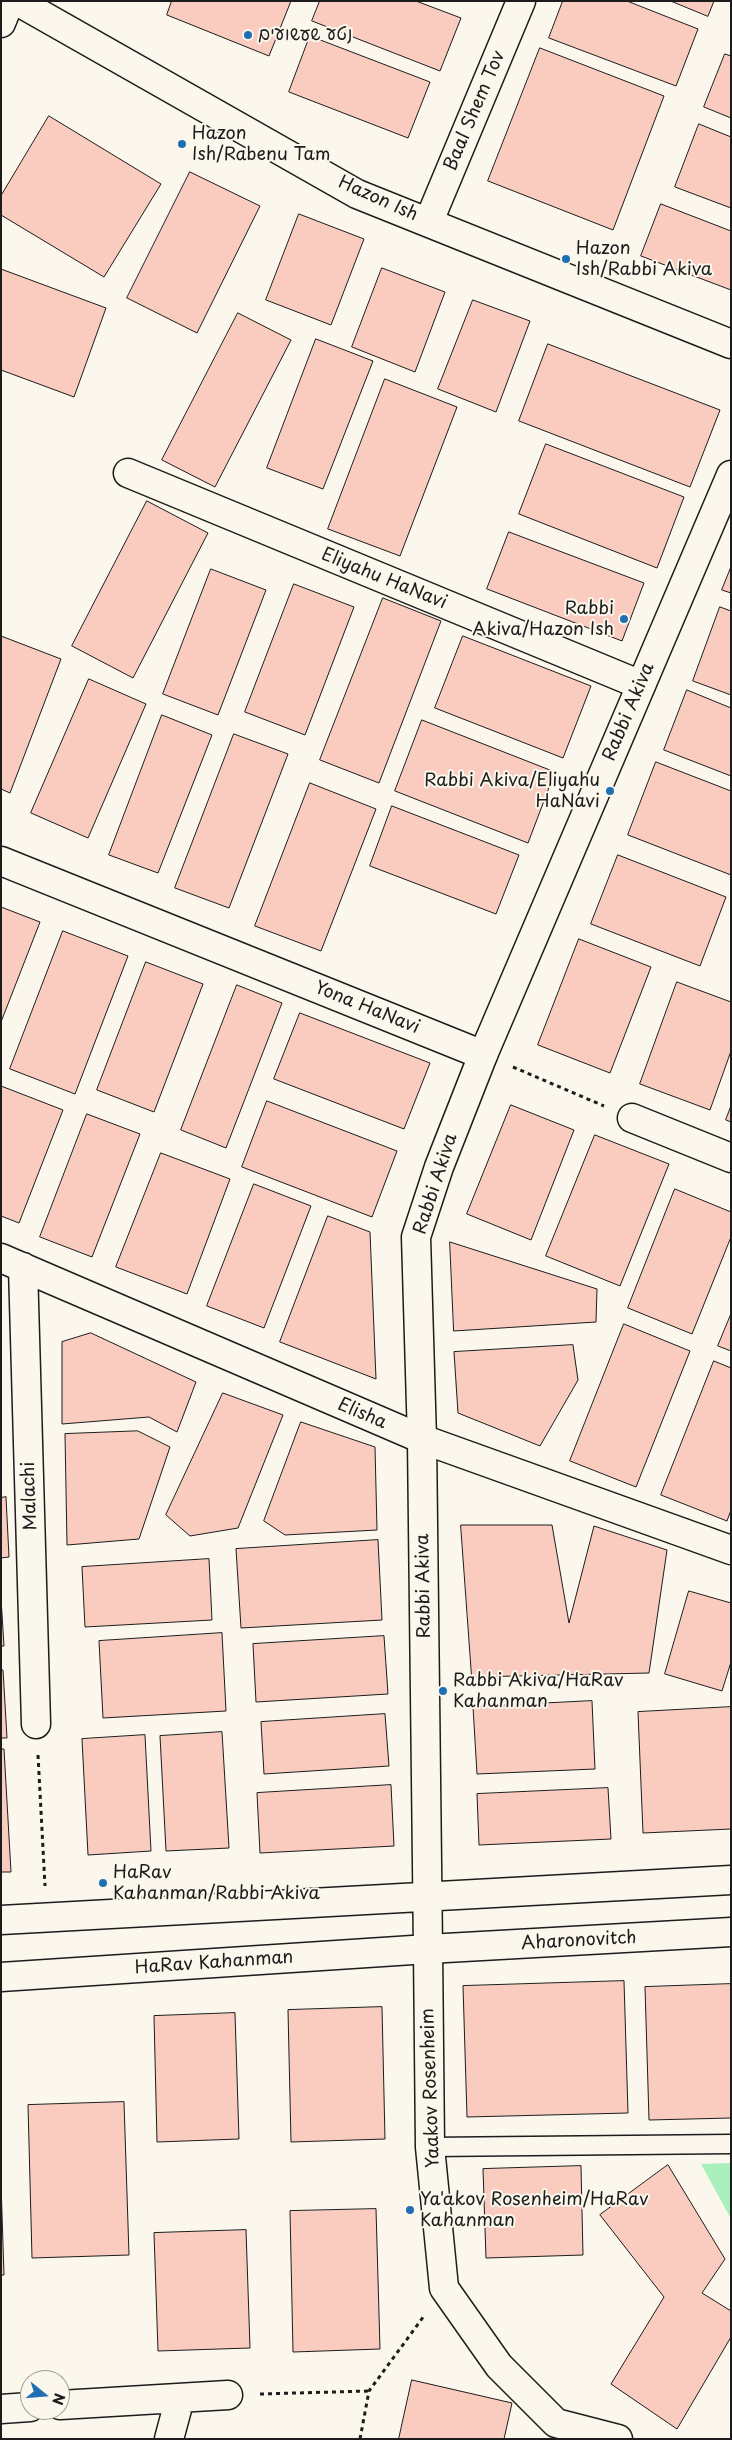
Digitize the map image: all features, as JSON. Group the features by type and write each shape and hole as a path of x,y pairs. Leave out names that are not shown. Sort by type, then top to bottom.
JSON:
{"street":[{"path":"1,23 10,1"},
{"name":"Hazon Ish","path":"17,1 357,194 429,221 731,344"},
{"name":"Baal Shem Tov","path":"429,221 521,1"},
{"name":"Eliyahu HaNavi","path":"128,473 641,685"},
{"name":"Rabbi Akiva","path":"428,1949 422,1439 416,1237 439,1167 484,1055 729,481"},
{"name":"Yona HaNavi","path":"1,861 484,1055"},
{"path":"632,1118 731,1158"},
{"name":"Elisha","path":"12,1263 422,1439 731,1550"},
{"name":"Malachi","path":"12,1263 36,1724"},
{"path":"1,1920 731,1880"},
{"name":"Aharonovitch","path":"428,1949 731,1932"},
{"name":"HaRav Kahanman","path":"1,1977 428,1949"},
{"name":"Yaakov Rosenheim","path":"428,1949 430,2147 444,2288 498,2366 554,2431 618,2439"},
{"path":"70,2404 228,2395"},
{"path":"169,2439 180,2398"},
{"path":"1,2409 20,2408"}],"lane":[{"path":"430,2147 731,2144"}],"path":[{"path":"484,1055 632,1118"},
{"path":"36,1724 47,1916"},
{"path":"360,2439 369,2391 444,2288"},
{"path":"228,2395 369,2391"}],"green space":[{"path":"731,2163 731,2219 701,2164"}],"building":[{"name":"נטע שעשועים","path":"172,1 291,1 269,56 167,15"},
{"path":"320,1 416,1 461,18 440,71 312,21"},
{"path":"563,1 627,1 698,29 676,86 549,38"},
{"path":"671,1 714,1 708,16"},
{"path":"310,36 430,82 408,138 289,92"},
{"path":"540,48 664,96 613,230 488,181"},
{"path":"725,54 731,56 731,118 704,107"},
{"path":"49,116 161,184 104,277 1,215 1,196"},
{"path":"699,124 731,137 731,208 675,187"},
{"path":"190,172 260,206 197,333 127,298"},
{"path":"661,204 731,231 731,290 641,256"},
{"path":"299,214 364,239 331,325 266,300"},
{"path":"382,268 445,292 415,372 352,347"},
{"path":"1,269 106,308 74,397 1,370"},
{"path":"473,300 530,321 496,412 438,389"},
{"path":"238,313 291,340 215,487 162,460"},
{"path":"316,339 373,361 323,489 267,468"},
{"path":"548,344 720,410 690,487 519,421"},
{"path":"385,379 457,407 400,556 328,529"},
{"path":"546,444 684,497 657,568 519,514"},
{"path":"147,501 208,533 133,678 72,646"},
{"path":"509,532 644,583 622,641 487,589"},
{"path":"731,567 731,593 722,590"},
{"path":"211,569 266,590 218,715 163,694"},
{"path":"294,584 354,607 305,735 245,712"},
{"path":"383,598 441,621 379,783 320,760"},
{"path":"720,607 731,611 731,695 693,681"},
{"path":"1,636 61,659 10,793 1,789"},
{"path":"463,636 591,686 563,758 435,708"},
{"path":"89,679 146,704 88,838 31,813"},
{"path":"687,690 731,708 731,776 664,750"},
{"path":"162,715 212,735 158,873 109,855"},
{"path":"422,720 555,772 528,843 395,791"},
{"path":"234,734 288,754 229,908 175,888"},
{"path":"656,762 731,791 731,875 628,835"},
{"path":"310,783 376,809 321,951 255,926"},
{"path":"392,806 519,855 496,914 370,866"},
{"path":"618,855 726,897 700,966 591,924"},
{"path":"1,907 40,922 1,1022"},
{"path":"63,931 128,956 75,1094 10,1069"},
{"path":"579,939 651,967 610,1073 538,1045"},
{"path":"146,962 203,984 154,1112 97,1090"},
{"path":"677,982 731,1002 731,1051 710,1110 640,1084"},
{"path":"237,985 282,1003 226,1148 181,1130"},
{"path":"300,1013 430,1063 404,1129 274,1079"},
{"path":"1,1086 63,1110 19,1223 1,1216"},
{"path":"267,1101 397,1151 372,1217 242,1167"},
{"path":"511,1105 574,1130 531,1240 467,1214"},
{"path":"731,1106 731,1122 726,1120"},
{"path":"87,1114 140,1134 92,1257 40,1237"},
{"path":"595,1135 669,1164 620,1286 546,1256"},
{"path":"161,1153 230,1179 187,1294 116,1267"},
{"path":"254,1184 311,1206 264,1328 207,1306"},
{"path":"675,1189 731,1212 731,1237 692,1334 628,1308"},
{"path":"328,1216 370,1232 376,1379 280,1342"},
{"path":"450,1242 597,1289 596,1322 454,1331"},
{"path":"731,1314 731,1351 718,1346"},
{"path":"624,1324 690,1351 636,1487 570,1461"},
{"path":"91,1333 196,1382 177,1432 149,1417 62,1424 62,1342"},
{"path":"573,1345 578,1380 540,1446 458,1413 454,1352"},
{"path":"714,1361 731,1368 731,1510 727,1521 661,1495"},
{"path":"223,1393 283,1415 238,1528 190,1536 166,1515"},
{"path":"301,1422 375,1447 377,1530 285,1535 264,1521"},
{"path":"138,1431 170,1447 139,1539 67,1545 65,1434"},
{"path":"6,1497 9,1557 1,1558 1,1498"},
{"path":"461,1525 552,1525 569,1623 594,1526 667,1550 649,1673 472,1677"},
{"path":"378,1540 382,1620 241,1628 236,1549"},
{"path":"209,1559 212,1620 85,1627 82,1567"},
{"path":"689,1591 731,1603 731,1662 722,1691 665,1674"},
{"path":"1,1598 4,1646 1,1646"},
{"path":"222,1633 226,1711 103,1718 99,1641"},
{"path":"384,1636 388,1694 256,1702 253,1644"},
{"path":"1,1670 3,1670 7,1738 1,1738"},
{"path":"592,1701 595,1769 477,1774 473,1707"},
{"path":"731,1707 731,1829 643,1833 638,1712"},
{"path":"385,1714 389,1766 264,1774 261,1722"},
{"path":"222,1732 229,1848 166,1851 160,1736"},
{"path":"145,1735 151,1851 88,1855 82,1739"},
{"path":"1,1749 4,1749 11,1872 1,1872"},
{"path":"391,1785 394,1846 260,1853 257,1793"},
{"path":"608,1788 611,1839 479,1845 477,1794"},
{"path":"624,1981 628,2113 467,2117 463,1986"},
{"path":"731,1984 731,2118 649,2120 645,1987"},
{"path":"382,2007 385,2139 291,2142 288,2010"},
{"path":"235,2013 239,2139 157,2142 154,2016"},
{"path":"124,2102 129,2255 32,2258 28,2105"},
{"path":"668,2165 725,2259 702,2293 731,2311 731,2337 677,2429 611,2384 664,2297 600,2215"},
{"path":"581,2166 583,2255 486,2258 483,2169"},
{"path":"1,2183 4,2275 1,2275"},
{"path":"376,2209 380,2349 293,2352 290,2211"},
{"path":"246,2230 250,2348 158,2351 154,2233"},
{"path":"412,2380 512,2403 504,2439 399,2439"}],"place":[{"name":"נטע שעשועים","path":"248,35"},
{"name":"Hazon Ish/Rabenu Tam","path":"182,144"},
{"name":"Hazon Ish/Rabbi Akiva","path":"566,259"},
{"name":"Rabbi Akiva/Hazon Ish","path":"624,619"},
{"name":"Rabbi Akiva/Eliyahu HaNavi","path":"610,791"},
{"name":"Rabbi Akiva/HaRav Kahanman","path":"443,1691"},
{"name":"HaRav Kahanman/Rabbi Akiva","path":"103,1883"},
{"name":"Ya'akov Rosenheim/HaRav Kahanman","path":"410,2210"}]}
